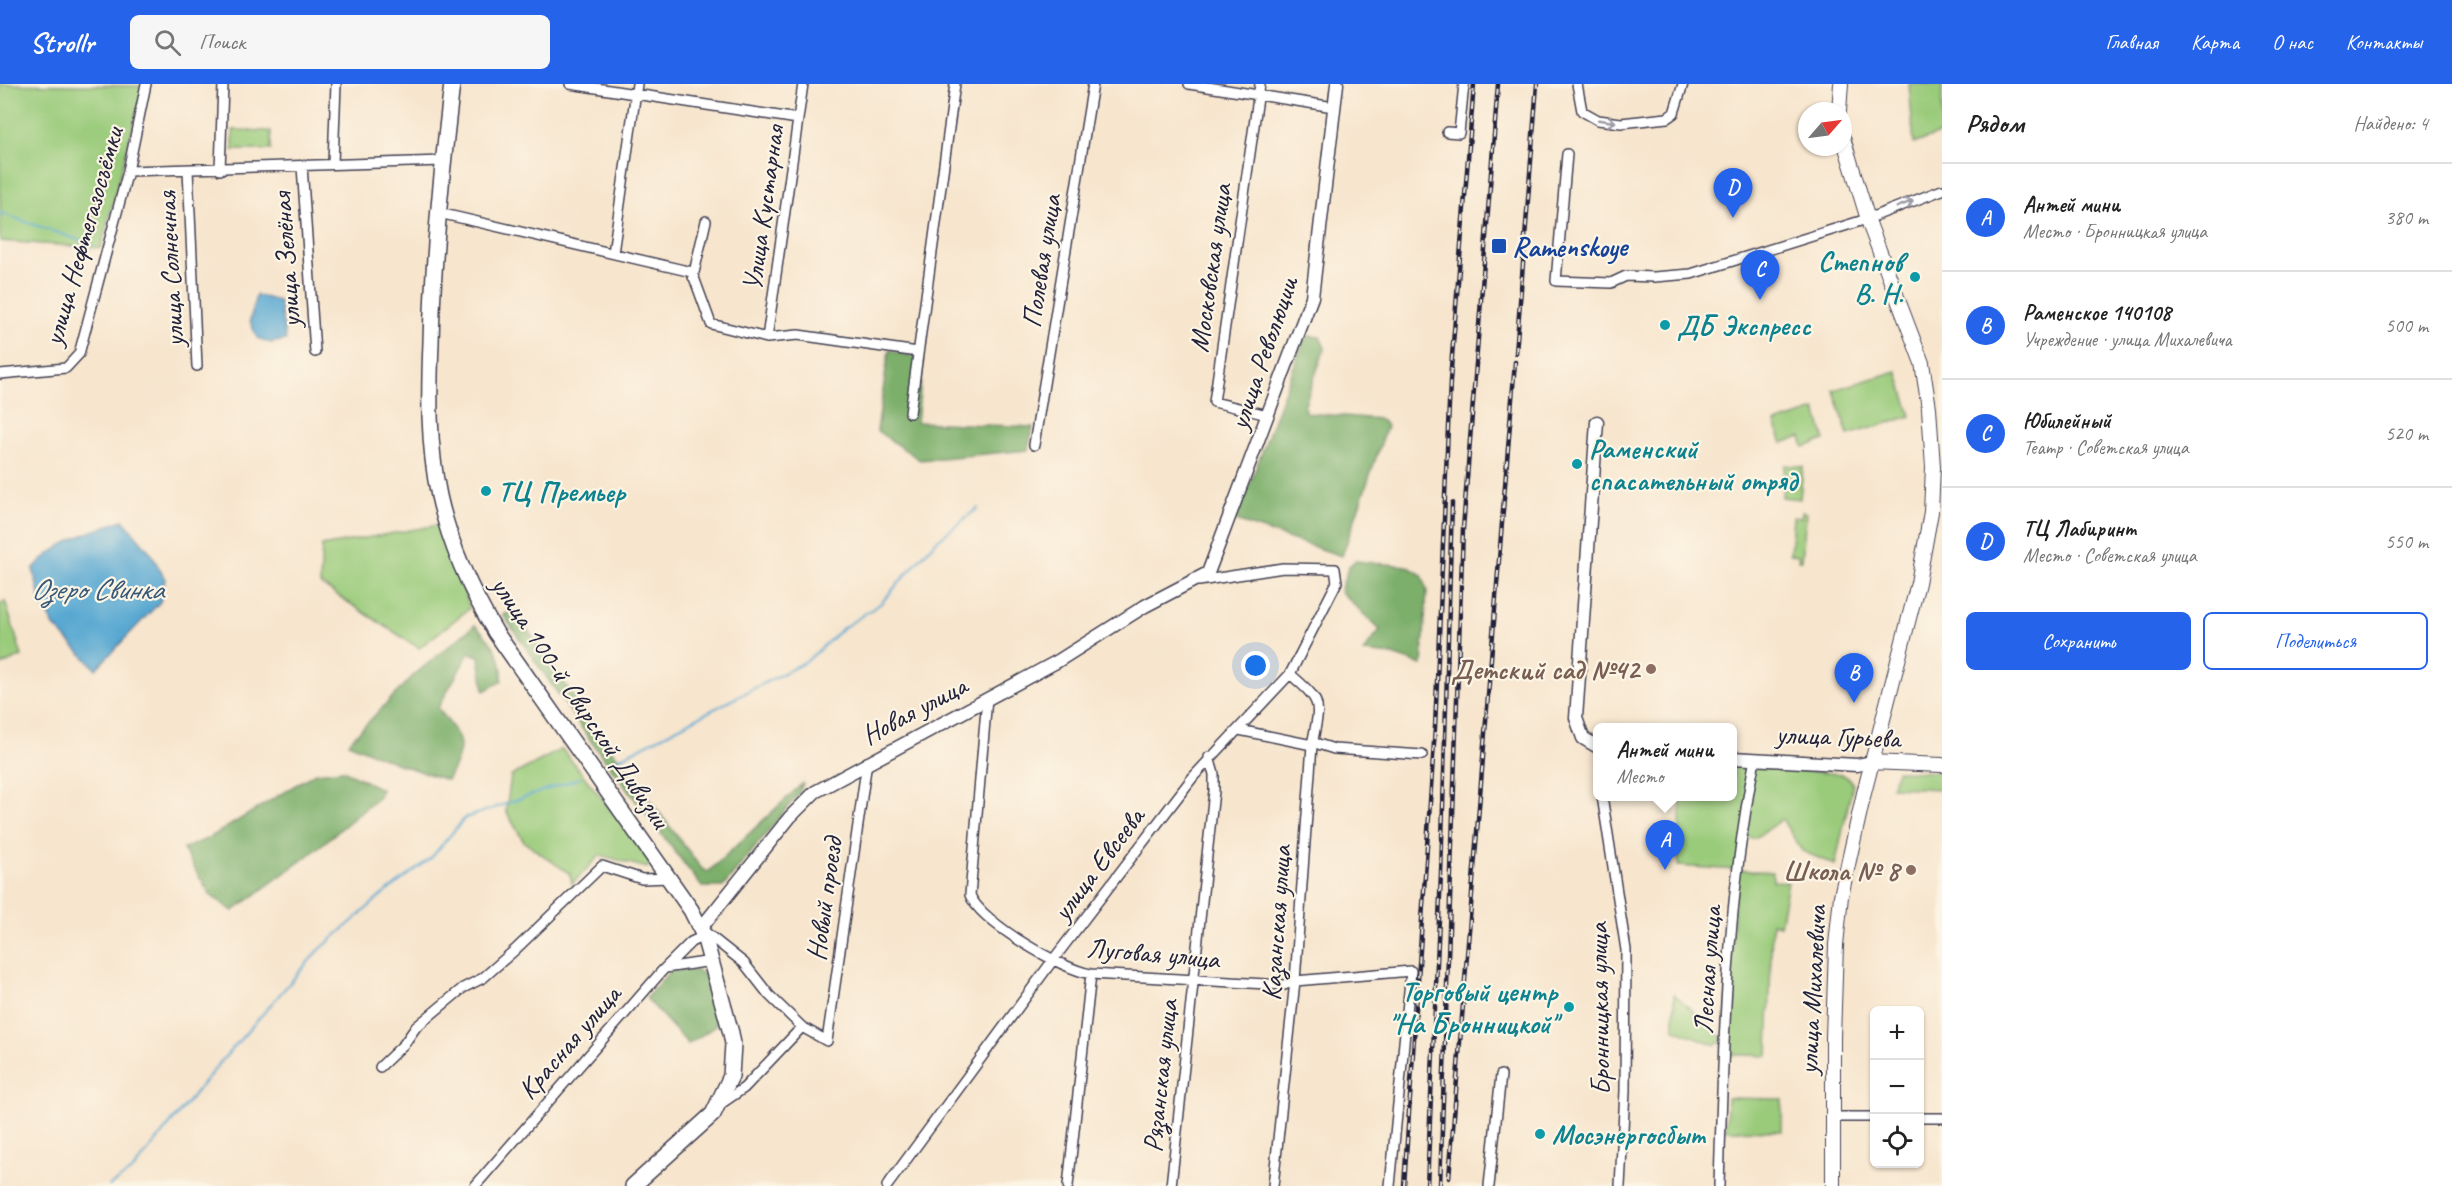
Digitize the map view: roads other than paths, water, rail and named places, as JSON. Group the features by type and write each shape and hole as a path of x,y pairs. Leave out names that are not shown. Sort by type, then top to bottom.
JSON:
{"main road":[{"name":"улица 100-й Свирской Дивизии","path":"452,84 432,282 429,396 433,462 439,496 460,565 471,590 512,657 670,878 704,936 733,1044 731,1076 720,1104 704,1124 633,1186"},
{"path":"1840,102 1841,84"},
{"name":"улица Михалевича","path":"1833,1186 1833,1038 1837,929 1848,860 1918,583 1930,512 1933,467 1929,408 1922,363 1867,219 1848,156"},
{"name":"улица Гурьева","path":"1871,762 1942,765"}],"street":[{"name":"улица Нефтегазосъёмки","path":"0,374 66,368 79,354 128,171 146,84"},
{"name":"улица Солнечная","path":"220,170 222,84"},
{"path":"333,164 336,84"},
{"path":"570,84 798,119"},
{"path":"613,253 637,84"},
{"name":"Улица Кустарная","path":"767,338 803,84"},
{"path":"910,413 955,84"},
{"name":"Полевая улица","path":"1034,445 1093,84"},
{"path":"1189,84 1334,107"},
{"name":"Московская улица","path":"1260,84 1229,284 1214,402 1268,415"},
{"name":"улица Революции","path":"1191,582 1211,569 1307,313 1315,285 1337,84"},
{"path":"1448,132 1459,133 1464,84"},
{"path":"1577,84 1582,111 1590,117 1621,123 1661,119 1674,113 1683,84"},
{"path":"1567,154 1556,281 1609,283 1626,276 1654,277 1691,274 1867,219 1942,190"},
{"path":"128,171 220,170 443,161"},
{"name":"улица Зелёная","path":"302,166 315,352"},
{"name":"улица Солнечная","path":"188,170 197,366"},
{"path":"439,213 692,272 711,324 767,338 798,335 918,352"},
{"path":"693,277 706,221"},
{"path":"1593,744 1586,741 1579,730 1576,714 1597,422"},
{"name":"улица Евсеева","path":"887,1186 1053,960 1209,757 1239,730 1290,674 1338,582 1335,569 1283,568 1191,582"},
{"name":"Новая улица","path":"704,936 807,799 867,762 1058,661 1145,606 1191,582"},
{"name":"Казанская улица","path":"1273,1186 1295,981 1312,746 1318,714 1317,700 1290,674"},
{"name":"Луговая улица","path":"987,698 970,895 982,914 1053,960 1066,968 1091,974 1284,986 1295,981 1411,970 1390,1186"},
{"path":"1239,730 1312,746 1315,743 1334,749 1422,755"},
{"name":"Рязанская улица","path":"1171,1186 1214,791 1214,774 1209,757"},
{"name":"улица Гурьева","path":"1737,758 1857,765 1871,762"},
{"name":"Лесная улица","path":"1719,1186 1721,1087 1737,870 1755,759"},
{"name":"Новый проезд","path":"802,1027 827,1041 867,762"},
{"name":"Бронницкая улица","path":"1603,801 1626,950 1625,1091 1620,1186"},
{"path":"380,1067 404,1044 416,1027 516,949 602,866 642,879 670,878"},
{"path":"704,936 744,963 769,995 802,1027 744,1088 720,1104"},
{"name":"Красная улица","path":"475,1186 665,968 691,942 704,936"},
{"path":"665,968 712,961"},
{"path":"1068,1186 1091,974"},
{"path":"1489,1186 1501,1075"},
{"path":"1833,1117 1870,1117"},
{"path":"1924,1118 1942,1118"}],"water":[{"path":"256,295 279,301 286,340 270,343 257,338 250,321"},
{"name":"Озеро Свинка","path":"123,520 151,553 165,579 160,602 96,669 54,626 41,602 33,569 63,545"}],"waterway":[{"path":"0,213 93,245"},
{"path":"614,761 807,661 843,628 880,604 935,542 978,508"},
{"path":"109,1186 132,1171 218,1065 316,953 382,895 431,858 465,818 580,778"}],"railway":[{"path":"1404,1186 1435,728 1450,381 1474,84"},
{"path":"1440,1186 1463,529 1498,84"},
{"path":"1516,353 1537,84"},
{"path":"1449,1178 1515,362"},
{"path":"1427,1186 1441,874 1452,503"}],"place":[{"name":"ТЦ Лабиринт","path":"1733,218"},
{"name":"Ramenskoye","path":"1499,246"},
{"name":"Степнов В. Н.","path":"1915,277"},
{"name":"Юбилейный","path":"1760,300"},
{"name":"ДБ Экспресс","path":"1665,325"},
{"name":"Раменский спасательный отряд","path":"1577,464"},
{"name":"ТЦ Премьер","path":"486,491"},
{"name":"Детский сад №42","path":"1651,669"},
{"name":"Раменское 140108","path":"1854,703"},
{"name":"Антей мини","path":"1665,870"},
{"name":"Школа № 8","path":"1911,870"},
{"name":"Торговый центр \"На Бронницкой\"","path":"1569,1007"},
{"name":"Мосэнергосбыт","path":"1540,1134"}]}
